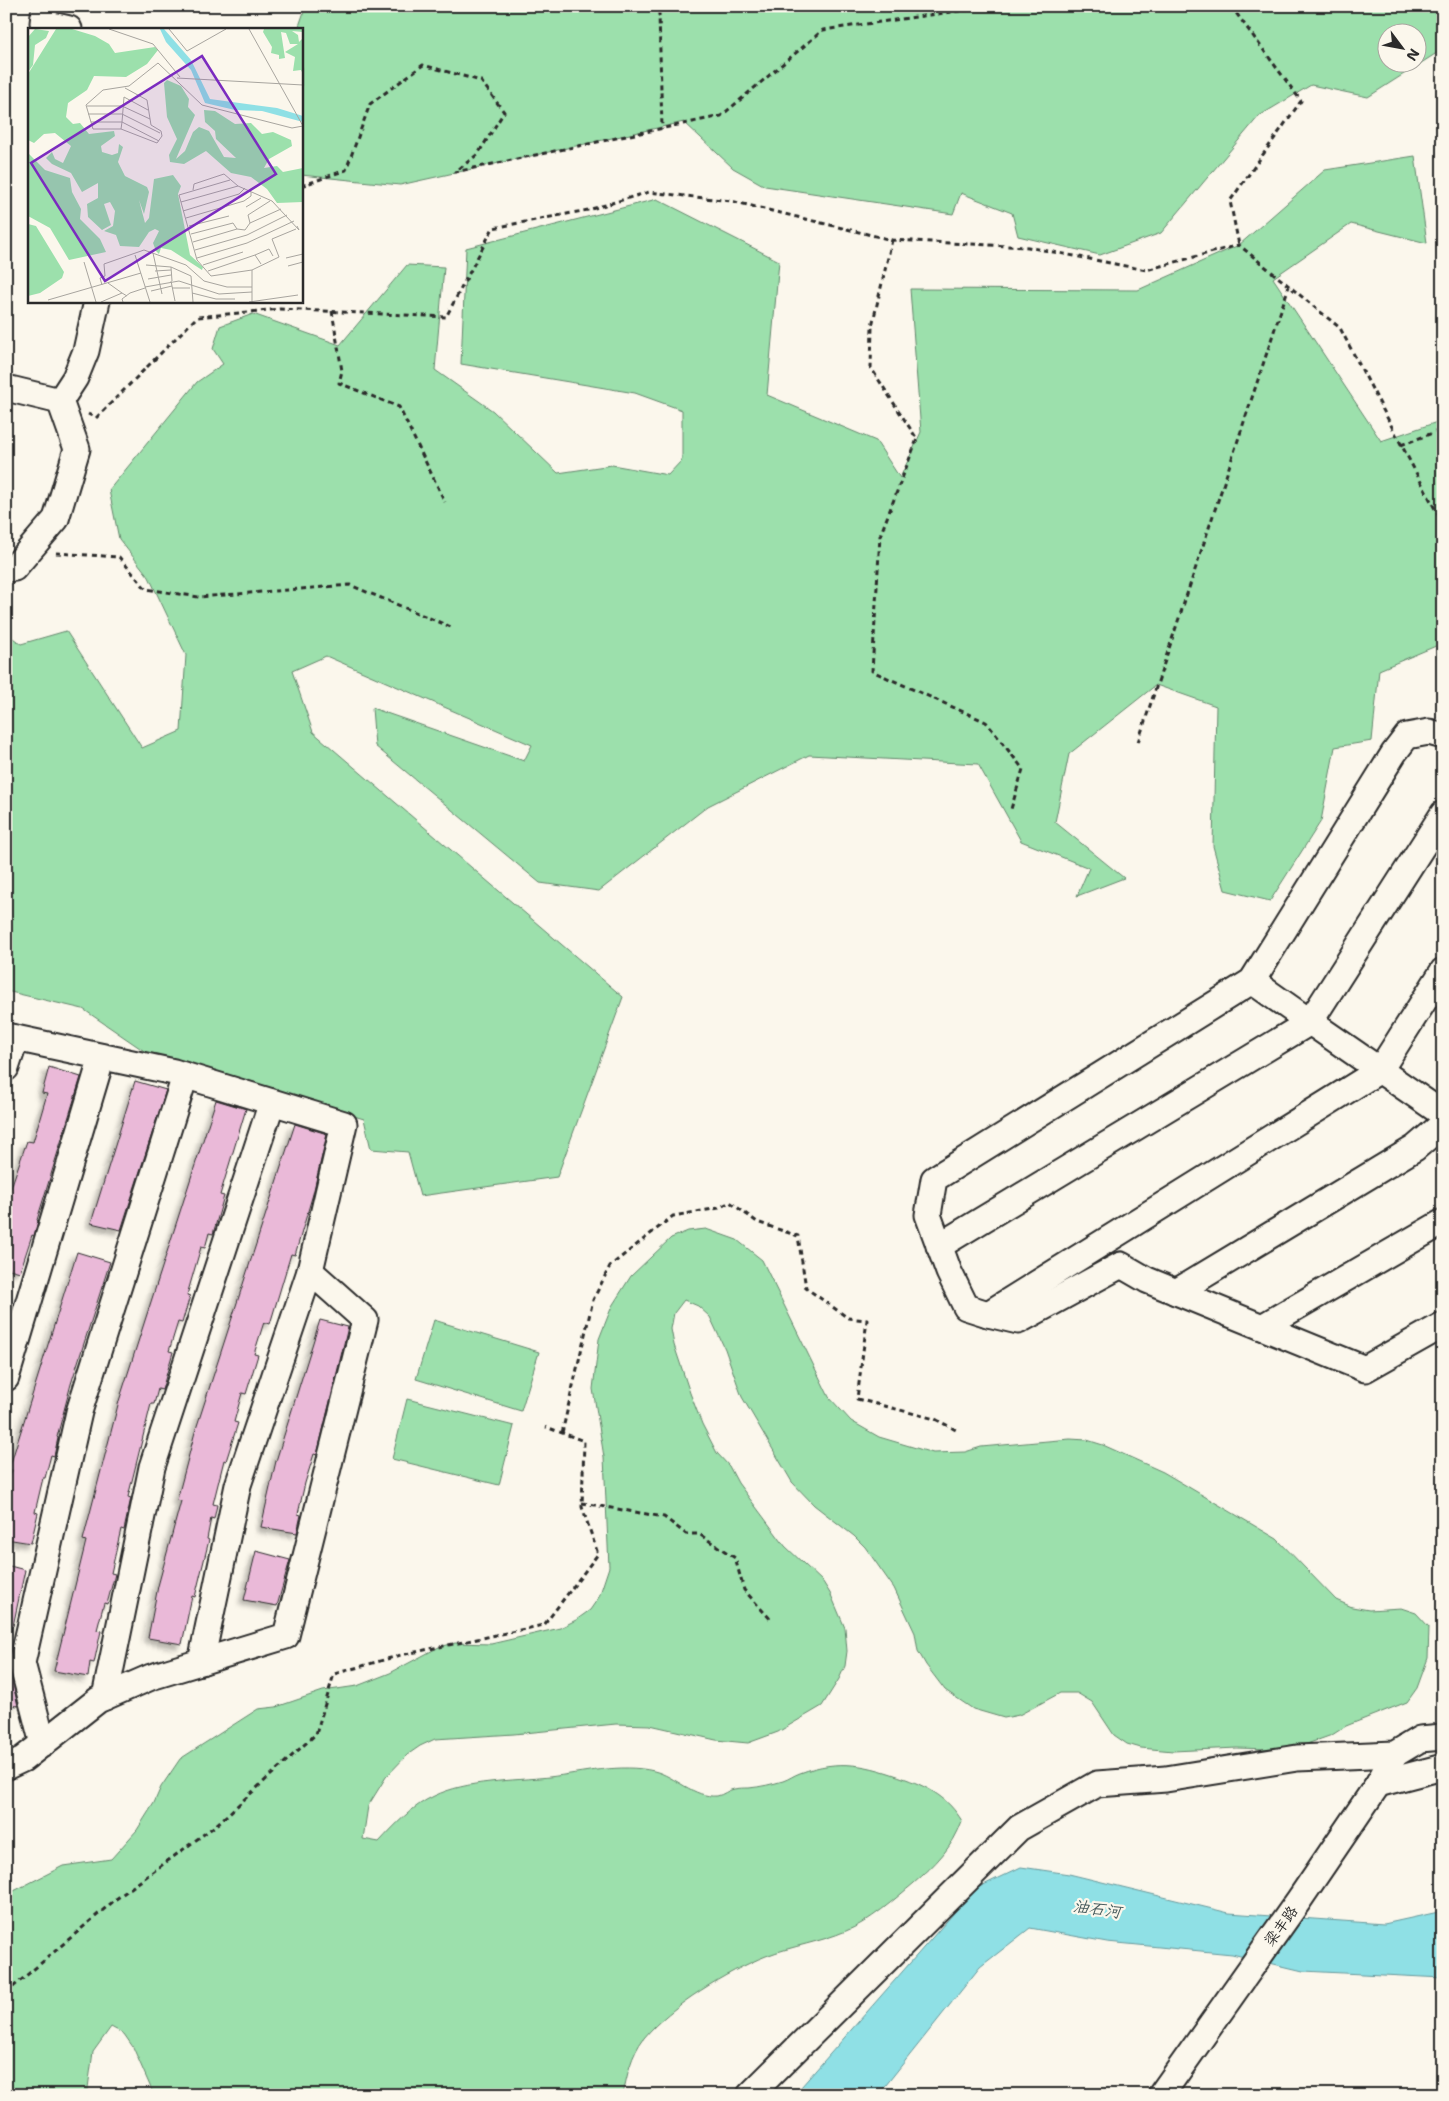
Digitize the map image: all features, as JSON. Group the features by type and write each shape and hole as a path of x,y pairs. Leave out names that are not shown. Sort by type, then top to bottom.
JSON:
{"street":[{"path":"45,6 43,23 65,28"},
{"path":"60,401 75,378 86,352 97,302"},
{"path":"6,388 60,401"},
{"path":"6,569 14,568 56,519 77,449 60,401"},
{"path":"1443,736 1429,732 1407,736 1394,753 1252,981 934,1179 928,1214 949,1272 966,1307 1018,1321 1121,1265 1146,1280 1365,1369 1443,1325"},
{"path":"939,1246 1310,1022 1443,814"},
{"path":"988,1314 1380,1070 1443,971"},
{"path":"1252,981 1443,1114"},
{"path":"6,1068 11,1037 185,1076 344,1124 310,1271 238,1485 201,1662"},
{"path":"6,1378 102,1057"},
{"path":"43,1744 22,1663 79,1412 185,1076"},
{"path":"105,1697 152,1467 272,1102"},
{"path":"1176,1292 1415,1148 1443,1124"},
{"path":"1262,1327 1443,1222"},
{"path":"6,1767 23,1759 98,1700 151,1677 286,1636 324,1477 365,1320 310,1271"},
{"path":"750,2095 1019,1828 1096,1784 1166,1779 1297,1758 1395,1754 1420,1739 1443,1737"},
{"name":"梁丰路","path":"1161,2095 1299,1900 1378,1784 1395,1754"},
{"path":"1378,1784 1443,1767"}],"path":[{"path":"651,6 659,13 662,129"},
{"path":"935,6 966,10"},
{"path":"302,186 346,170 370,104 423,65 481,81 504,112 478,154 455,172 721,116 823,30 995,6"},
{"path":"1231,6 1301,101 1230,201 1239,245 1340,328 1443,524"},
{"path":"60,401 96,418 197,317 280,309 446,317 493,228 588,210 649,192 731,201 892,240 1028,247 1146,270 1239,245"},
{"path":"892,240 872,326 871,368 917,439 880,536 872,671 986,722 1023,769 1010,809"},
{"path":"1138,742 1289,286"},
{"path":"332,311 342,371 339,383 399,407 445,502"},
{"path":"1401,445 1443,429"},
{"path":"28,551 119,557 146,590 199,597 350,585 451,627"},
{"path":"562,1433 593,1300 610,1266 673,1216 719,1208 730,1202 757,1222 798,1236 806,1288 848,1318 867,1320 857,1399 936,1419 956,1430"},
{"path":"6,1993 116,1900 215,1826 316,1734 334,1674 401,1655 544,1625 598,1554 582,1503 584,1441 546,1427"},
{"path":"582,1503 664,1517 686,1534 699,1534 734,1558 744,1590 772,1621"}],"green space":[{"path":"306,6 1443,6 1443,49 1426,60 1426,22 1376,22 1376,72 1407,72 1368,97 1311,85 1259,116 1161,233 1100,255 1018,236 1012,213 961,193 953,214 765,186 733,168 684,122 400,185 302,175 302,28 298,28"},
{"path":"1415,156 1427,243 1351,224 1273,278 1381,441 1443,420 1443,643 1379,670 1372,741 1335,747 1321,821 1270,901 1225,890 1213,846 1216,706 1156,685 1069,754 1055,822 1124,878 1077,896 1089,868 1021,841 978,764 809,755 708,806 599,891 540,883 375,746 372,708 524,761 532,745 326,656 292,671 313,732 623,997 557,1177 420,1196 408,1152 371,1149 364,1119 153,1057 83,1009 6,991 6,633 21,644 66,631 142,748 181,731 186,655 149,577 119,539 109,490 197,382 223,364 213,349 220,326 253,314 340,345 407,265 444,267 435,370 493,411 558,473 612,465 668,475 682,460 682,410 635,393 461,364 466,248 657,199 779,261 767,395 876,441 900,478 921,432 910,289 1138,290 1239,245 1325,170"},
{"path":"706,1229 737,1240 762,1260 829,1397 851,1421 879,1437 933,1453 965,1452 981,1447 1070,1439 1087,1440 1103,1445 1163,1472 1277,1539 1336,1600 1352,1607 1369,1610 1401,1608 1416,1613 1429,1627 1428,1658 1417,1688 1407,1702 1346,1726 1332,1735 1301,1746 1268,1749 1237,1748 1173,1751 1141,1748 1127,1744 1114,1735 1092,1702 1077,1693 1060,1693 1019,1715 1004,1718 973,1709 945,1690 926,1665 918,1651 915,1633 894,1588 865,1547 814,1505 792,1482 742,1397 725,1349 710,1317 698,1306 684,1300 674,1313 671,1329 674,1345 702,1424 717,1453 729,1466 738,1483 785,1546 823,1582 831,1595 845,1628 847,1651 845,1666 839,1679 822,1706 778,1732 748,1743 716,1740 650,1725 616,1724 514,1734 435,1739 407,1755 386,1777 368,1806 363,1839 379,1842 404,1816 426,1800 447,1791 475,1784 628,1768 654,1771 700,1794 717,1796 734,1789 758,1787 779,1782 814,1768 853,1765 879,1770 923,1786 951,1806 962,1821 954,1839 942,1855 914,1883 882,1910 864,1922 836,1935 766,1956 718,1980 684,2002 655,2026 644,2038 630,2065 623,2095 154,2095 133,2047 124,2034 111,2027 93,2052 87,2095 6,2095 6,1895 63,1866 111,1859 137,1830 154,1803 161,1787 180,1759 258,1709 276,1707 323,1691 357,1686 390,1673 439,1647 455,1643 491,1644 560,1628 590,1610 599,1597 609,1567 604,1457 593,1389 599,1339 612,1306 631,1276 671,1238 688,1231"},
{"path":"434,1320 539,1352 521,1411 416,1379"},
{"path":"407,1399 514,1426 499,1485 392,1459"}],"water":[{"name":"油石河","path":"1021,1867 1069,1874 1229,1913 1384,1924 1443,1911 1443,1978 1303,1971 1232,1954 1107,1942 1030,1928 980,1967 878,2095 794,2095 975,1889"}],"building":[{"path":"49,1067 81,1077 37,1220 34,1236 32,1235 20,1272 6,1268 6,1202 27,1141 33,1142 47,1094 42,1093"},
{"path":"135,1081 166,1090 121,1230 91,1223"},
{"path":"216,1100 246,1109 220,1195 224,1196 213,1234 209,1233 205,1248 201,1247 187,1295 190,1296 182,1323 178,1322 169,1351 173,1352 162,1390 158,1389 154,1404 151,1404 128,1497 131,1498 124,1530 121,1529 111,1573 115,1574 107,1604 104,1603 97,1630 101,1631 94,1663 90,1662 88,1677 54,1671 86,1541 83,1540 119,1401"},
{"path":"295,1124 327,1134 313,1194 295,1255 291,1254 270,1324 264,1322 254,1354 258,1355 246,1394 242,1393 234,1422 238,1423 226,1461 224,1460 213,1504 217,1505 214,1519 211,1518 207,1539 209,1540 195,1597 192,1596 182,1644 148,1638 158,1586 181,1501 177,1500 195,1432"},
{"path":"77,1252 110,1262 71,1384 54,1456 51,1455 45,1478 43,1478 35,1512 38,1513 31,1543 6,1539 6,1493 12,1470 9,1469"},
{"path":"320,1320 348,1327 317,1455 314,1454 305,1483 298,1514 301,1515 297,1533 261,1527 276,1461"},
{"path":"256,1551 290,1560 277,1606 244,1600"},
{"path":"6,1565 25,1570 13,1626 6,1625"},
{"path":"6,1680 12,1680 18,1706 6,1705"}]}
